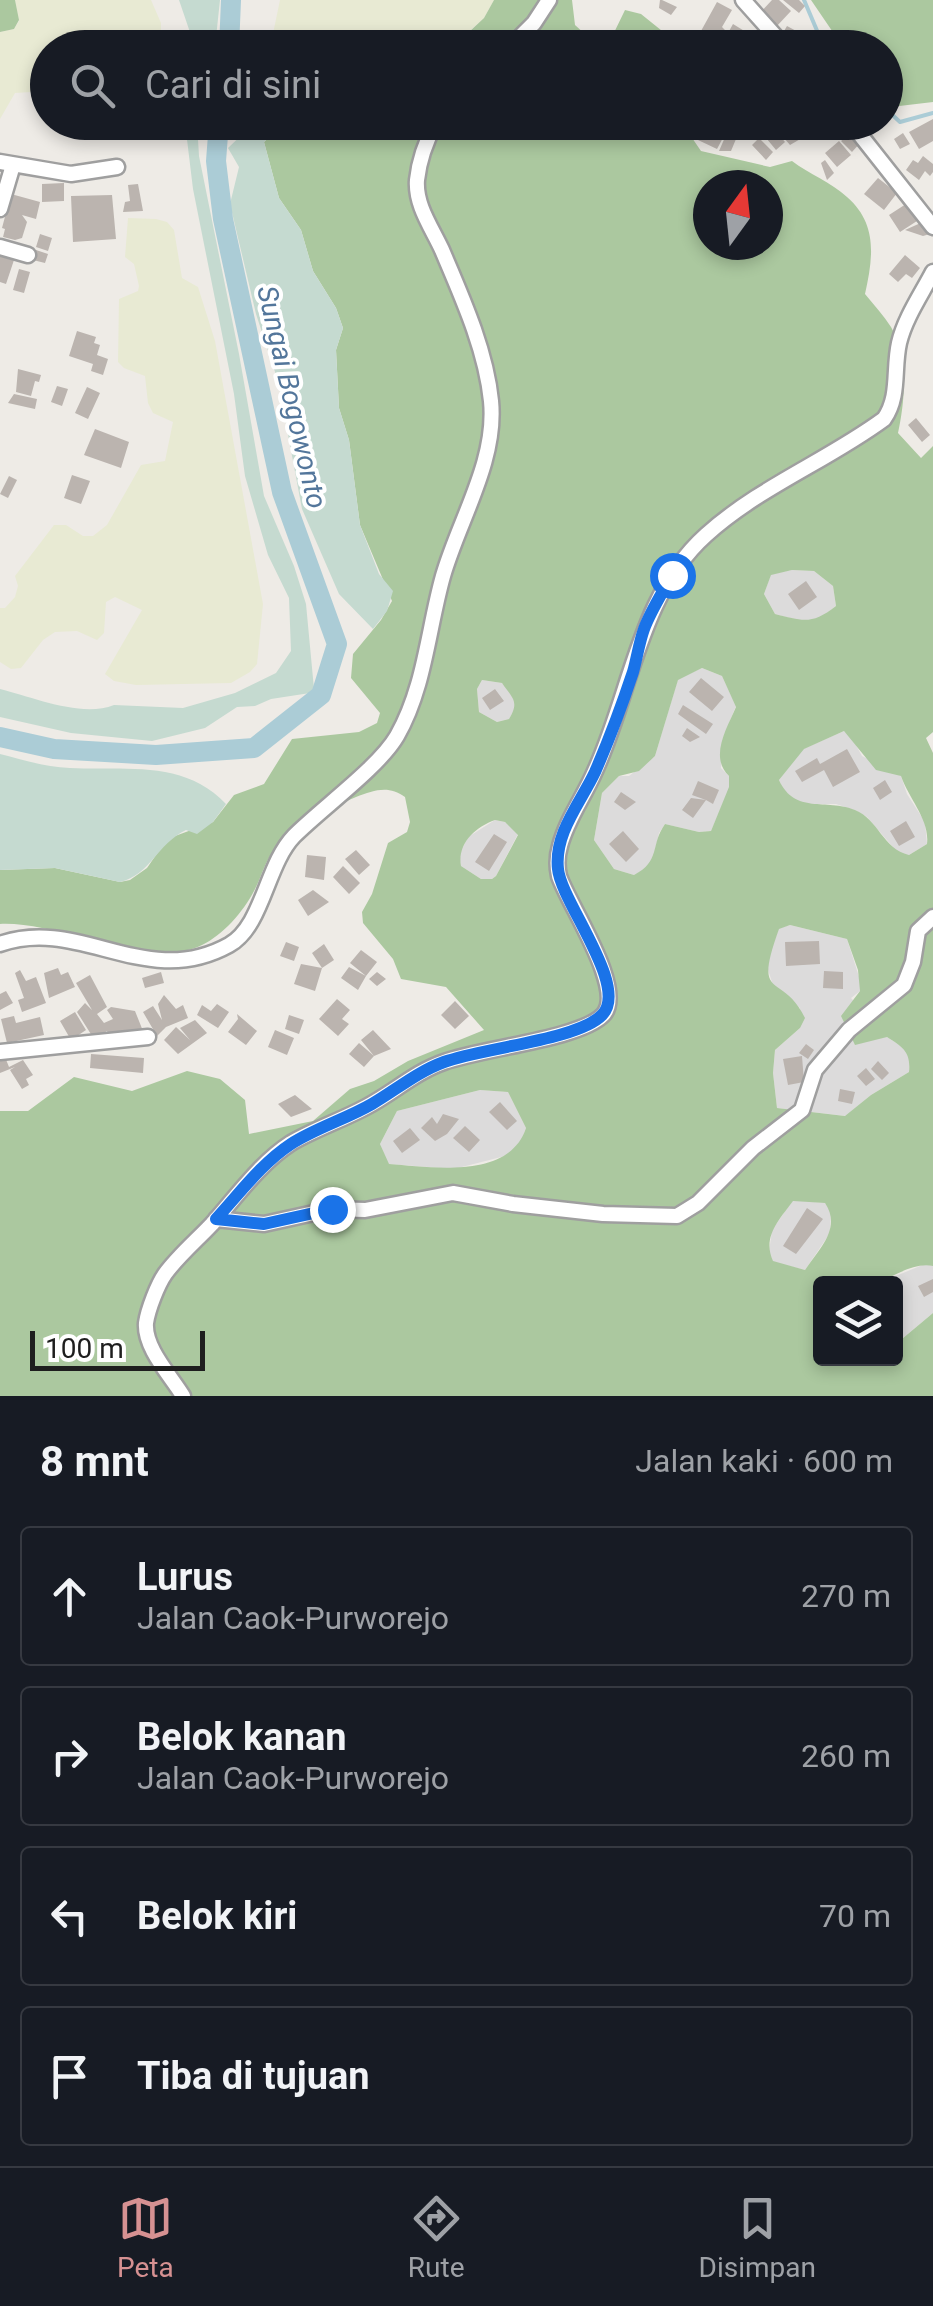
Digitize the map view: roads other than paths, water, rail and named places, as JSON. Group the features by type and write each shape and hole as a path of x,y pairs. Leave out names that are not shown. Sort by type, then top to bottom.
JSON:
{"street":[{"path":"527,30 549,0"},
{"path":"743,0 770,30"},
{"path":"0,944 48,936 154,962 195,957 232,944 248,924 288,844 394,740 424,662 443,576 486,454 490,429 491,401 480,352 465,306 421,207 417,182 430,140"},
{"path":"864,140 933,228"},
{"path":"0,209 6,164 72,174 116,166"},
{"path":"0,247 28,255"},
{"path":"183,1396 152,1346 146,1324 163,1276 263,1167 290,1144 369,1106 444,1062 564,1034 590,1025 604,1014 610,997 607,986 586,928 560,880 558,854 570,818 595,772 632,674 644,628 672,575 707,534 768,490 884,419 892,407 896,364 906,323 933,272"},
{"path":"216,1219 264,1224 332,1209 365,1210 453,1193 603,1214 677,1216 698,1203 753,1148 802,1110 815,1070 849,1030 904,985 918,931 933,917"},
{"path":"0,1052 148,1037"}],"waterway":[{"name":"Sungai Bogowonto","path":"230,30 231,0"},
{"path":"804,0 817,30"},
{"path":"903,121 933,113"},
{"name":"Sungai Bogowonto","path":"0,737 54,749 156,755 254,748 321,695 337,644 282,492 223,219 216,161 218,140"}]}
